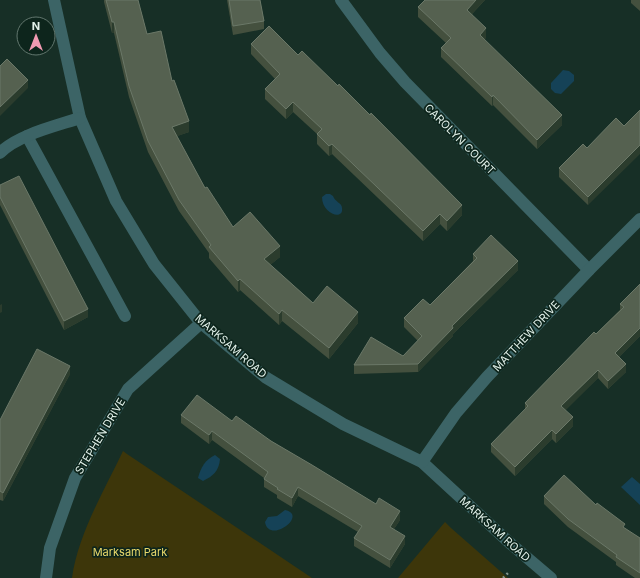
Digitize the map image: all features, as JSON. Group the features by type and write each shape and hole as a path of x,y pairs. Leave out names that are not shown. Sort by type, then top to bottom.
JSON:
{"street":[{"name":"MARKSAM ROAD","path":"54,0 80,118 116,201 154,264 201,323 266,377 343,424 422,462 511,544 551,578"},
{"name":"CAROLYN COURT","path":"341,0 380,53 405,82 589,270"},
{"path":"0,153 8,145 27,136 80,118"},
{"path":"27,136 125,316"},
{"name":"MATTHEW DRIVE","path":"422,462 461,407 487,378 589,270 640,219"},
{"name":"STEPHEN DRIVE","path":"46,578 50,548 75,478 128,389 201,323"}],"path":[{"path":"503,578 508,573"}],"green space":[{"name":"Marksam Park","path":"123,451 312,578 72,578 75,562 86,529"},
{"path":"445,522 451,528 508,578 398,578"}],"water":[{"path":"563,70 569,71 574,75 574,81 561,94 555,93 551,89 551,83"},
{"path":"326,194 333,196 341,205 342,212 340,214 333,214 325,208 322,197"},
{"path":"215,455 220,459 217,470 213,475 203,481 198,478 201,470 204,464"},
{"path":"632,477 640,484 640,505 621,487"},
{"path":"285,510 291,513 293,517 290,522 279,530 273,531 268,528 265,522 268,517 277,516"}],"building":[{"path":"106,0 138,0 147,34 161,31 172,81 174,80 189,121 172,127 205,188 207,187 233,227 250,212 280,246 264,259 313,303 327,286 358,312 329,348 282,310 279,314 240,279 238,281 209,247 211,245 179,200 148,141 129,86 114,22 112,22"},
{"path":"229,0 260,0 264,21 233,26"},
{"path":"425,0 476,0 467,10 486,28 480,35 562,115 537,140 493,95 492,97 441,48 451,38 418,7"},
{"path":"269,26 298,55 302,51 338,86 339,84 370,115 371,113 462,205 447,221 440,214 423,231 332,144 329,146 317,134 322,129 293,102 286,109 265,89 280,74 251,44"},
{"path":"7,59 28,80 0,107 0,66"},
{"path":"640,110 640,145 588,197 559,168 583,144 587,148 616,118 624,126"},
{"path":"19,176 88,309 64,321 0,197 0,185"},
{"path":"491,235 518,261 452,326 453,328 418,364 354,365 371,337 403,356 422,336 404,318 423,299 430,305 477,258 473,254"},
{"path":"640,284 640,328 615,353 626,364 608,381 598,370 561,406 573,417 556,434 552,430 515,467 491,444 528,406 525,403 594,332 596,334 624,307 620,304"},
{"path":"37,349 70,366 3,493 0,491 0,420"},
{"path":"197,395 232,421 236,416 271,441 376,504 379,498 400,511 390,527 405,536 390,560 354,538 362,526 298,487 292,498 277,489 278,488 264,479 268,472 212,431 209,435 181,415"},
{"path":"564,475 596,505 597,503 625,524 623,527 640,538 640,573 616,557 617,555 568,519 544,496"}]}
